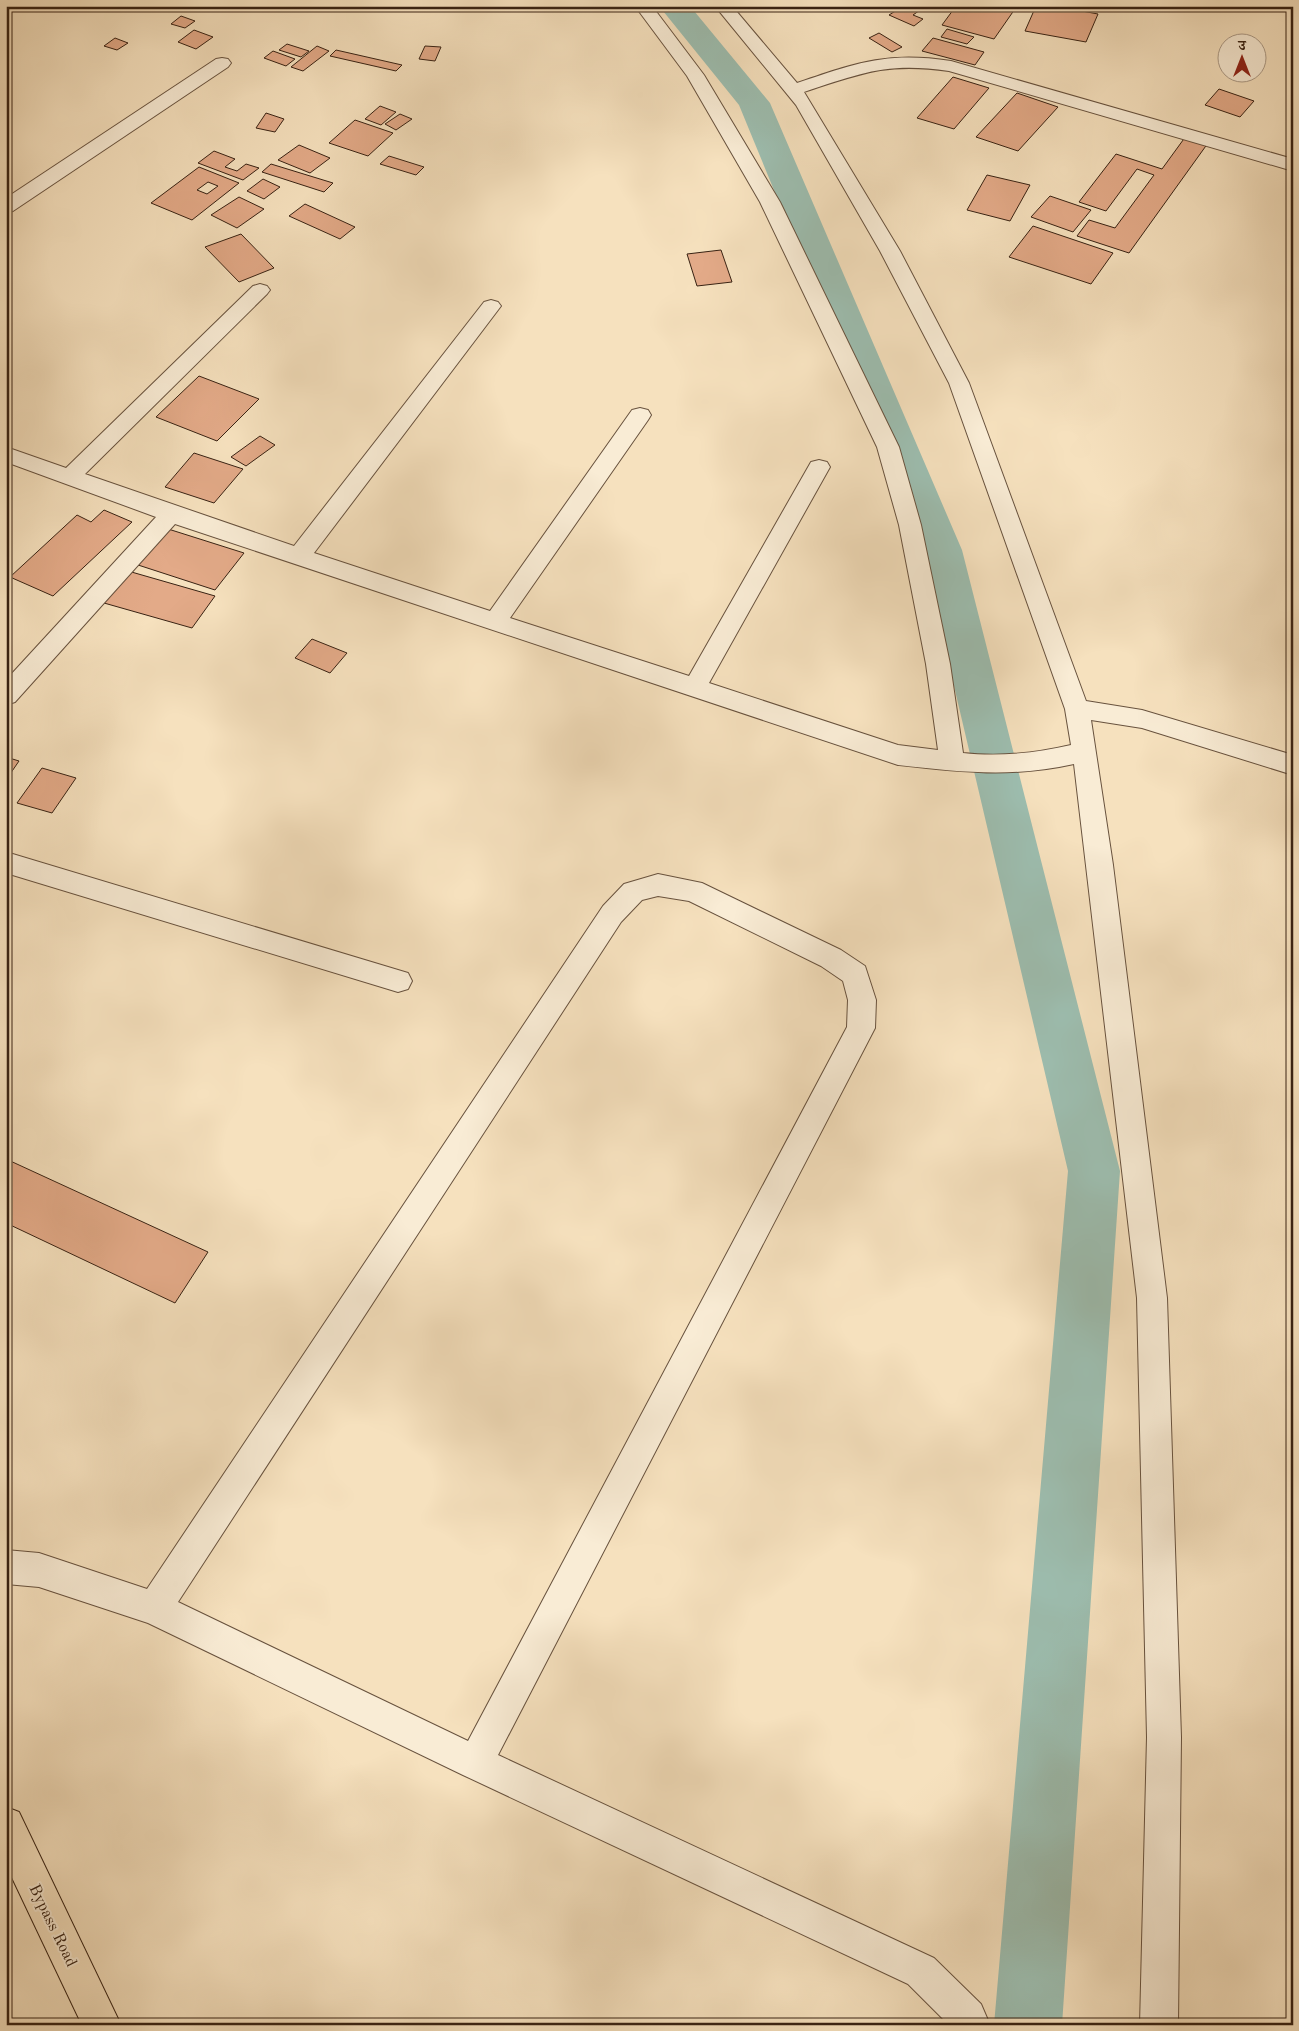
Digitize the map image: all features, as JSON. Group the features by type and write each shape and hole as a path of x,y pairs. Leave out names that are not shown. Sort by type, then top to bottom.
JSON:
{"main road":[{"name":"Bypass Road","path":"6,1825 102,2025"}],"street":[{"path":"643,6 695,75 770,202 888,447 910,525 931,627 952,762"},
{"path":"723,6 804,103 890,251 959,383 1077,709 1085,752 1152,1298 1164,1737 1159,2025"},
{"path":"793,90 863,68 891,62 919,62 952,66 1293,165"},
{"path":"6,207 222,63"},
{"path":"69,477 260,290"},
{"path":"299,556 491,306"},
{"path":"495,621 640,415"},
{"path":"6,454 171,514 890,752 977,764 1045,760 1085,752"},
{"path":"695,687 819,467"},
{"path":"6,696 171,514"},
{"path":"1077,709 1142,719 1293,765"},
{"path":"6,862 398,981"},
{"path":"154,1608 612,914 633,892 658,884 693,890 831,958 855,974 862,1000 861,1028 475,1763"},
{"path":"6,1567 39,1570 154,1608 475,1763 921,1971 968,2017 971,2025"}],"building":[{"path":"889,6 919,6 923,8 913,15 923,19 914,26 889,15 897,10"},
{"path":"956,6 1017,6 994,39 942,25"},
{"path":"1036,6 1055,6 1098,14 1086,42 1025,31"},
{"path":"181,16 195,21 185,28 171,24"},
{"path":"947,29 974,37 967,44 941,37"},
{"path":"194,30 213,37 196,49 178,42"},
{"path":"879,33 902,47 892,52 869,38"},
{"path":"115,38 128,43 117,50 104,46"},
{"path":"933,38 984,52 975,65 922,51"},
{"path":"287,44 309,51 301,57 279,50"},
{"path":"317,46 329,51 303,71 291,67"},
{"path":"425,46 441,47 435,61 419,59"},
{"path":"336,50 402,65 396,71 330,56"},
{"path":"273,51 295,59 286,66 264,58"},
{"path":"953,77 989,88 954,129 917,118"},
{"path":"1219,89 1254,101 1240,117 1205,105"},
{"path":"1017,93 1058,107 1018,151 976,137"},
{"path":"380,106 396,112 381,125 365,119"},
{"path":"266,113 284,119 275,132 256,128"},
{"path":"400,114 412,119 396,130 385,124"},
{"path":"355,120 393,133 368,156 329,143"},
{"path":"1186,136 1208,143 1129,253 1077,236 1089,220 1115,228 1154,175 1137,169 1106,211 1079,202 1116,154 1162,169"},
{"path":"299,145 330,158 310,173 278,160"},
{"path":"214,151 235,159 225,167 237,171 246,164 259,168 243,180 198,163"},
{"path":"389,156 424,167 416,175 380,164"},
{"path":"271,164 333,183 324,192 262,172"},
{"path":"199,167 239,183 192,220 151,203","holes":["208,182 218,186 207,194 197,190"]},
{"path":"987,175 1030,185 1010,221 967,210"},
{"path":"263,179 280,187 264,199 247,191"},
{"path":"1050,196 1091,210 1073,232 1031,217"},
{"path":"239,197 264,209 237,228 211,215"},
{"path":"305,204 355,227 340,239 289,216"},
{"path":"1033,226 1113,253 1091,284 1009,257"},
{"path":"241,234 274,268 239,282 205,247"},
{"path":"721,250 732,282 697,286 687,254"},
{"path":"199,376 259,399 217,441 156,417"},
{"path":"260,436 275,445 246,466 231,457"},
{"path":"194,453 243,469 214,503 165,487"},
{"path":"104,510 132,522 53,596 10,577 77,515 91,522"},
{"path":"165,528 244,553 215,590 135,564"},
{"path":"128,571 215,596 192,628 104,603"},
{"path":"312,639 347,653 330,673 295,658"},
{"path":"6,757 19,761 6,780"},
{"path":"42,768 76,778 52,813 17,803"},
{"path":"6,1159 208,1252 175,1303 6,1223"}],"waterway":[{"path":"674,6 754,103 942,550 1094,1171 1028,2025"}]}
